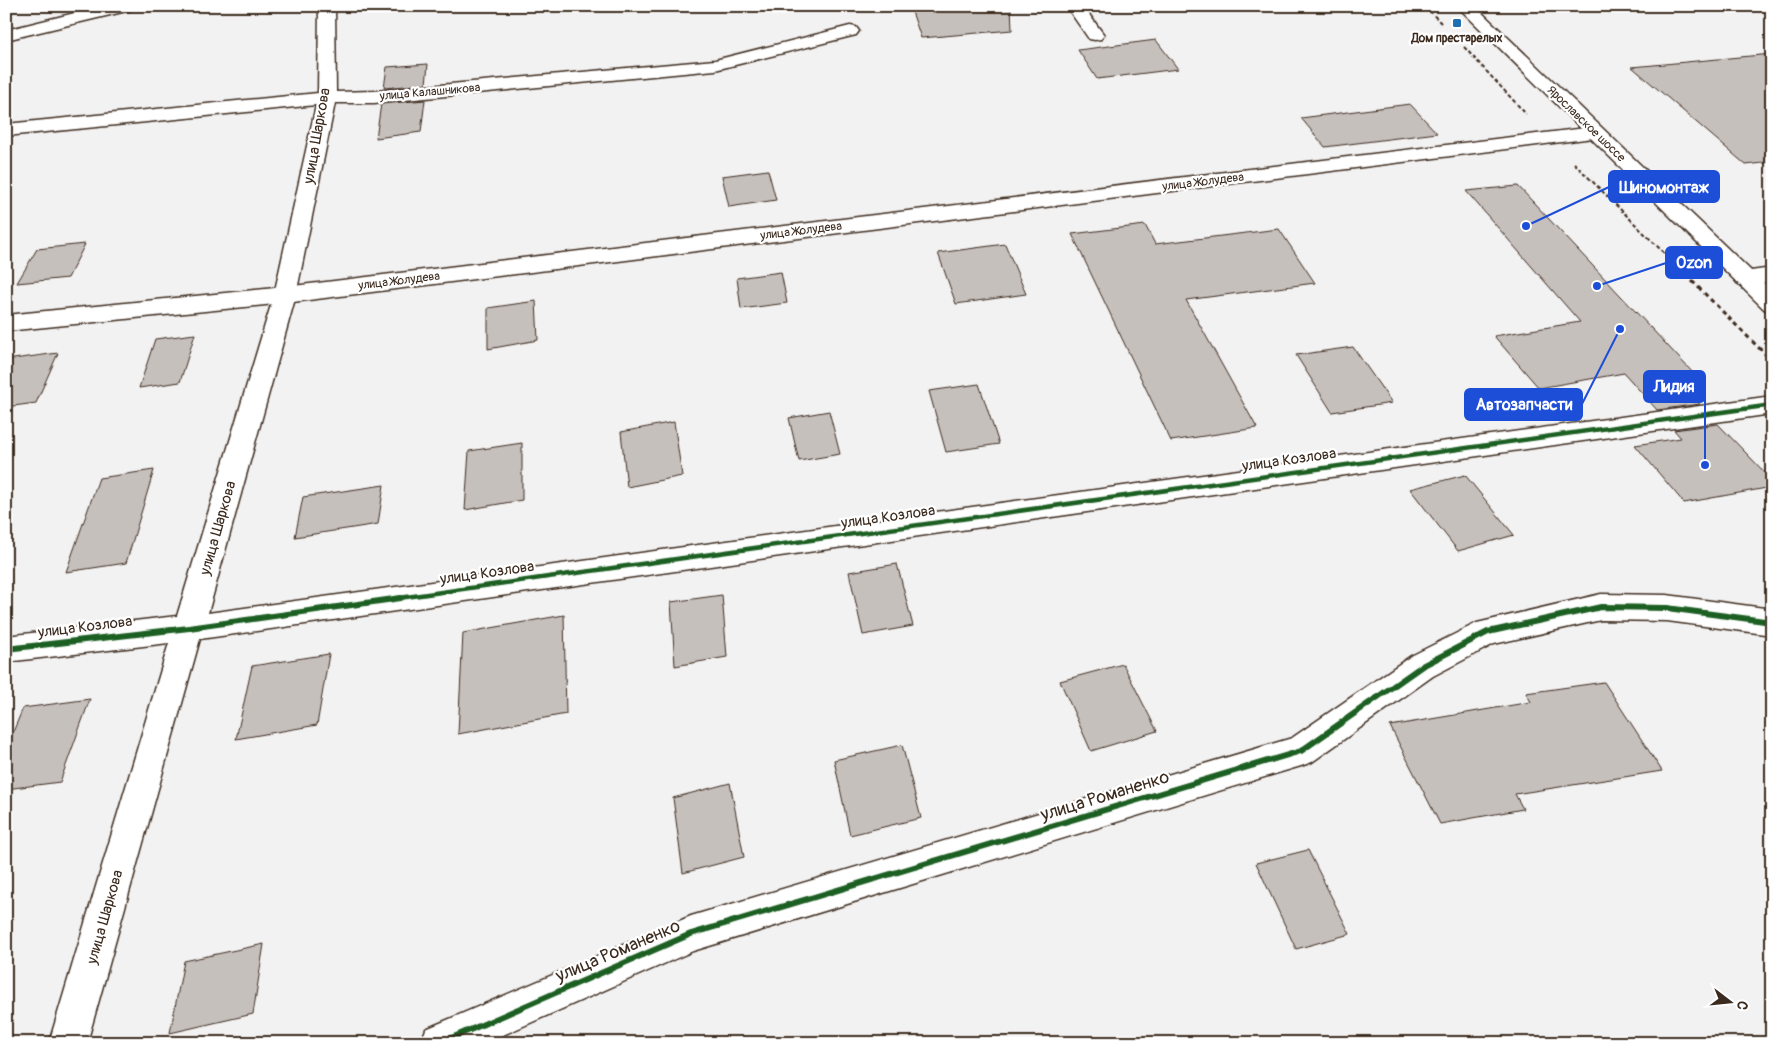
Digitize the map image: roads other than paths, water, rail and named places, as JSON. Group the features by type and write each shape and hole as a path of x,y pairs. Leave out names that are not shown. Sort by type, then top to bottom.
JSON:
{"street":[{"path":"6,35 125,6"},
{"name":"улица Шаркова","path":"68,1043 190,628 285,295 327,98 327,6"},
{"path":"1074,6 1095,36"},
{"name":"Ярославское шоссе","path":"1465,6 1772,304"},
{"name":"улица Калашникова","path":"6,130 327,98 374,97 715,65 850,31"},
{"name":"улица Жолудева","path":"6,323 285,295 1594,133"},
{"path":"1745,278 1772,275"},
{"name":"улица Козлова","path":"6,649 190,628 1772,405"},
{"name":"улица Романенко","path":"440,1043 691,934 1300,751 1422,666 1488,632 1601,607 1667,608 1772,622"}],"place":[{"name":"Дом престарелых","path":"1457,23"},
{"name":"Шиномонтаж","path":"1526,226"},
{"name":"Ozon","path":"1597,286"},
{"name":"Автозапчасти","path":"1620,329"},
{"name":"Лидия","path":"1705,465"}]}
